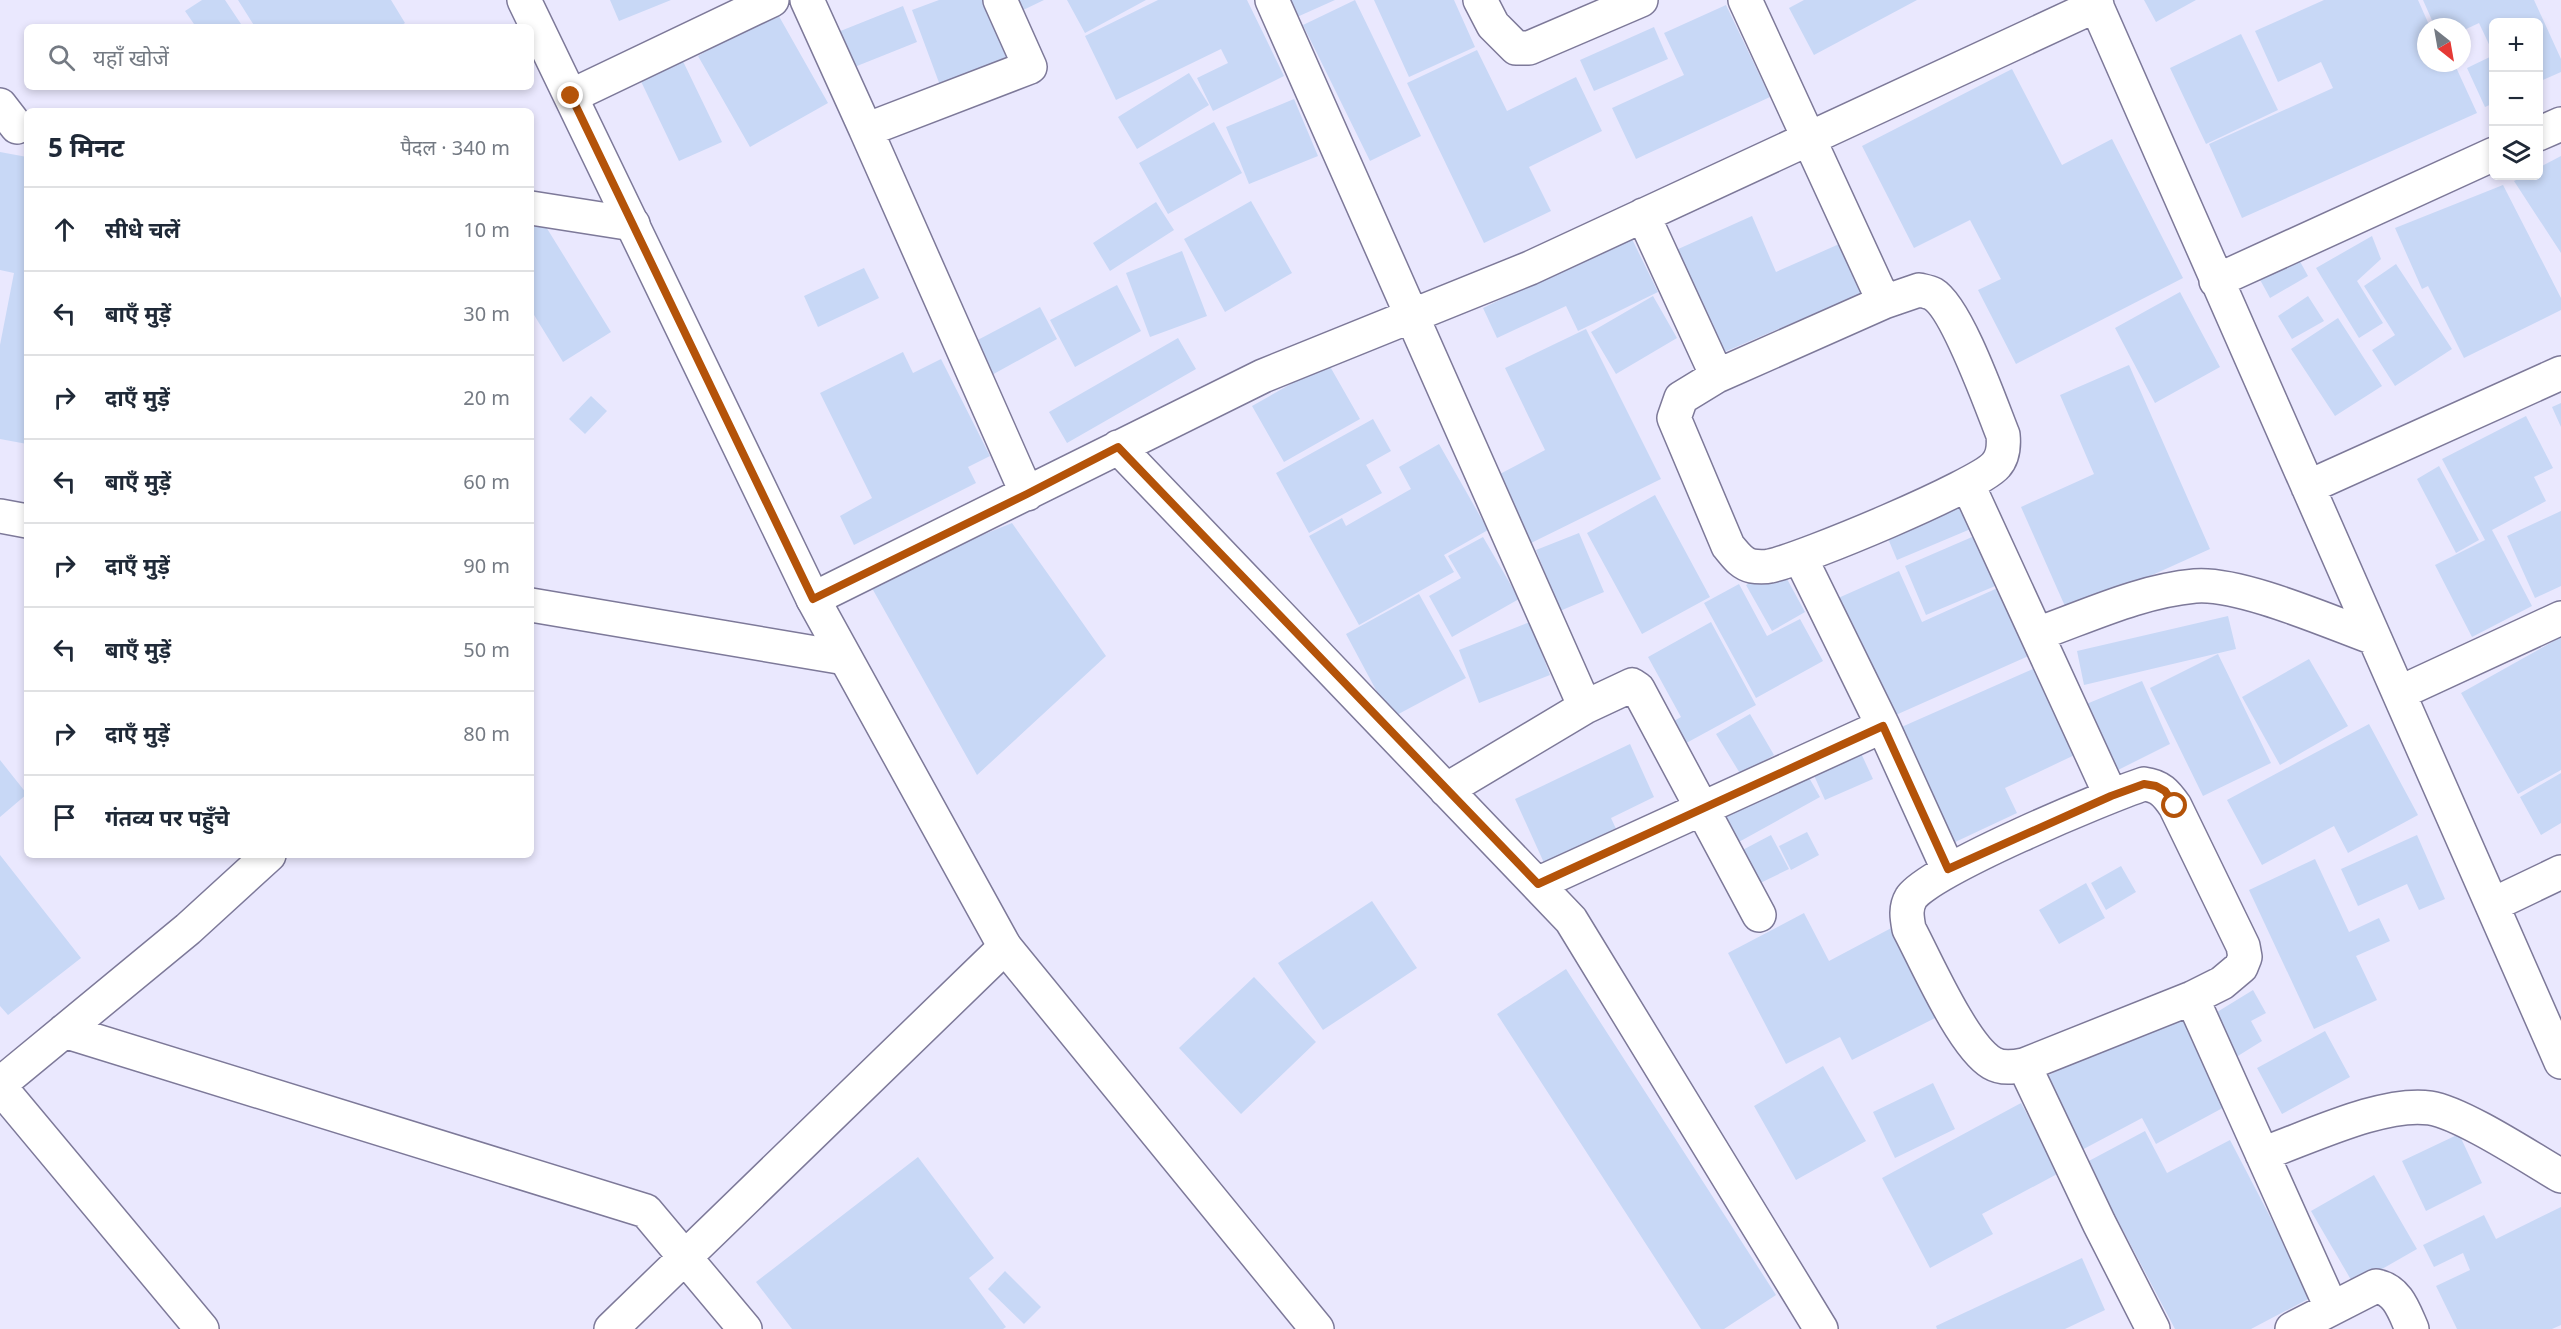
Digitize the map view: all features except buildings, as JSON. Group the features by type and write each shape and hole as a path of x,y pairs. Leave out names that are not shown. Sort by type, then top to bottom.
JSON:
{"street":[{"path":"524,0 813,599 1005,947 1317,1329"},
{"path":"571,96 772,0"},
{"path":"807,0 1027,494"},
{"path":"866,130 1030,67 1000,0"},
{"path":"1272,0 1585,707"},
{"path":"1480,0 1493,25 1505,39 1516,48 1529,48 1641,0"},
{"path":"1745,0 1884,302"},
{"path":"813,599 1263,376 1530,268 2095,3 2561,1062"},
{"path":"2543,132 2561,124"},
{"path":"2216,281 2489,155"},
{"path":"534,208 633,224"},
{"path":"1643,215 1717,376"},
{"path":"1919,290 1933,294 1944,305 1955,324 2003,435 2004,447 1997,465 1968,485 1800,557 1769,567 1752,566 1741,561 1728,546 1674,418 1681,398 1717,376 1884,302 1919,290"},
{"path":"2308,487 2561,373"},
{"path":"1118,447 1571,920 1821,1329"},
{"path":"1968,485 2111,796"},
{"path":"0,516 24,520"},
{"path":"1800,557 1883,726 1948,869"},
{"path":"2037,634 2154,592 2197,586 2231,590 2271,601 2374,638"},
{"path":"534,606 845,658"},
{"path":"2399,693 2561,618"},
{"path":"1446,790 1585,707 1626,686 1638,689 1759,915"},
{"path":"1538,884 1883,726"},
{"path":"2144,784 2156,786 2165,791 2175,806 2243,946 2245,957 2235,974 2192,998 2024,1065 2008,1067 1993,1063 1974,1046 1909,929 1906,911 1911,898 1919,888 1948,869 2111,796 2144,784"},
{"path":"202,1329 0,1086 188,929 266,858"},
{"path":"2492,905 2561,872"},
{"path":"611,1329 1005,947"},
{"path":"2192,998 2331,1307"},
{"path":"64,1031 646,1211 745,1329"},
{"path":"2024,1065 2099,1223 2153,1329"},
{"path":"2262,1154 2377,1113 2403,1108 2432,1108 2462,1120 2561,1176"},
{"path":"2292,1329 2331,1307 2376,1286 2387,1288 2394,1295 2412,1329"}],"route":[{"path":"571,96 813,599 1118,447 1538,884 1883,726 1948,869 2111,796 2144,784 2156,786 2165,791 2175,806"}]}
